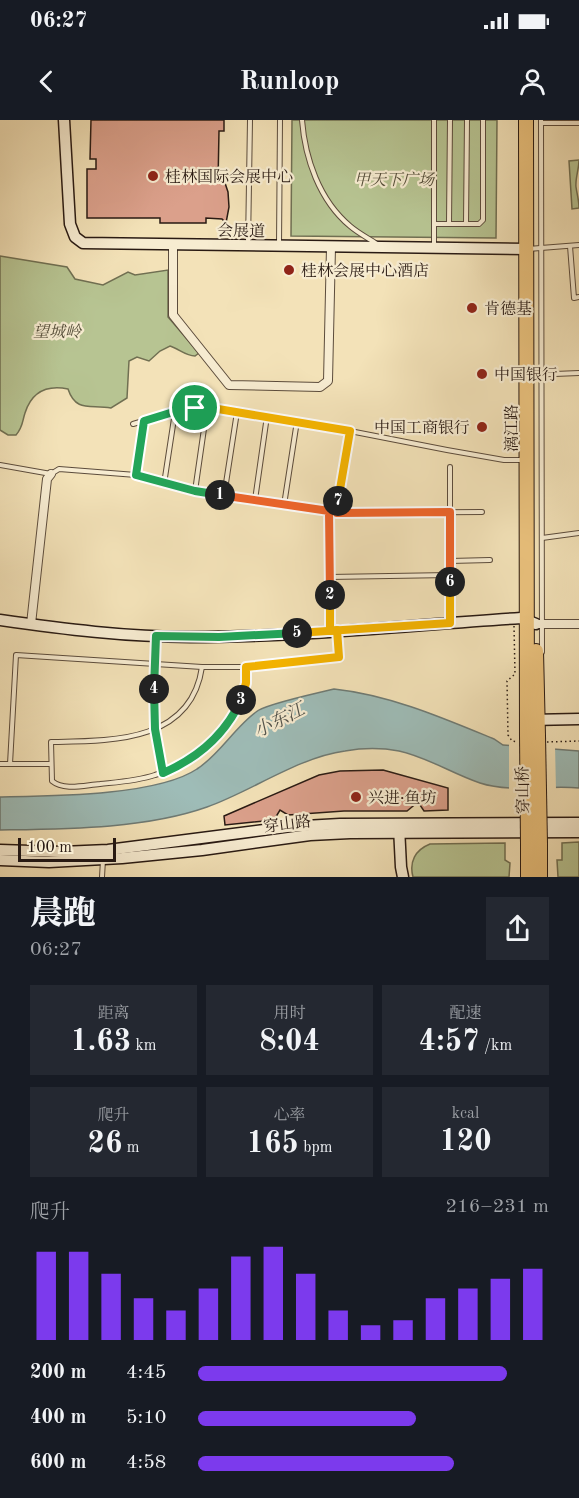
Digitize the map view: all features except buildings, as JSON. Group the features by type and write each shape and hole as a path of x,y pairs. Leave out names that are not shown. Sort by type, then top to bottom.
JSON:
{"highway":[{"name":"漓江路","path":"526,120 531,375 532,736"},
{"name":"漓江路","path":"528,251 539,121"},
{"name":"穿山桥","path":"532,736 534,844"},
{"path":"528,877 534,844"},
{"path":"534,844 540,877"}],"street":[{"name":"会展道","path":"64,120 70,224 75,237 83,243 528,251"},
{"path":"173,245 173,315 229,386 320,387 328,381 330,247"},
{"path":"31,624 47,479 51,474"},
{"path":"0,620 156,636 219,637 450,623 579,624"},
{"path":"532,720 579,719"},
{"name":"穿山路","path":"396,829 579,823"},
{"name":"穿山路","path":"0,860 49,862 287,826 340,824 396,829 579,832"},
{"path":"396,829 395,868 397,877"},
{"path":"396,829 403,877"},
{"name":"穿山路","path":"0,850 103,855"}],"lane":[{"path":"248,245 250,120"},
{"path":"279,246 280,120"},
{"path":"302,120 305,147 313,172 326,198 349,226 383,248"},
{"path":"434,120 434,248"},
{"path":"449,224 450,120"},
{"path":"466,224 467,120"},
{"path":"434,224 479,224 483,220 483,120"},
{"path":"539,121 579,123"},
{"path":"528,251 579,245"},
{"path":"570,246 574,298 579,297"},
{"path":"532,622 542,538 531,375 579,373"},
{"path":"520,407 521,460 532,622"},
{"path":"133,424 175,411 207,408 297,421 504,460 521,460"},
{"path":"195,491 207,408"},
{"path":"164,484 175,411"},
{"path":"224,496 237,412"},
{"path":"255,500 267,416"},
{"path":"136,475 144,421"},
{"path":"284,505 297,421"},
{"path":"337,513 350,431"},
{"path":"0,465 51,474 59,469 136,475 195,491 337,513 482,512"},
{"path":"450,467 450,623"},
{"path":"10,764 16,655 154,666 202,667 246,667 339,657 333,630 329,577 329,511"},
{"path":"542,538 579,533"},
{"path":"450,561 490,560"},
{"path":"329,577 450,575"},
{"path":"156,636 153,708 163,773"},
{"path":"202,667 198,686 189,705 169,723 155,729 115,738 51,742 51,781 58,786 127,781 163,773 198,754 228,724 242,698 246,683 246,667"},
{"path":"0,764 51,764"},
{"path":"102,877 103,855"}],"green space":[{"name":"甲天下广场","path":"292,120 497,120 496,238 291,236"},
{"path":"579,160 576,184 579,208 572,209 569,161"},
{"name":"望城岭","path":"0,256 67,267 75,279 103,285 128,272 135,275 168,270 168,317 199,353 192,356 170,346 149,361 137,357 129,361 127,398 111,408 80,405 71,397 68,389 54,388 42,391 28,405 16,435 8,435 0,430"},
{"path":"579,842 579,877 558,877 557,860 562,860 562,843"},
{"path":"505,843 505,860 510,863 509,877 413,877 414,857 430,844"}],"water":[{"name":"小东江","path":"334,689 375,696 416,708 494,739 503,745 579,751 579,788 492,786 399,751 358,749 310,760 223,801 158,820 105,826 0,830 0,797 102,793 156,785 179,778 205,763 248,718 261,709"}],"pier":[{"path":"509,743 555,746 556,790 509,790"}],"place":[{"name":"桂林国际会展中心","path":"153,176"},
{"name":"桂林会展中心酒店","path":"289,270"},
{"name":"肯德基","path":"472,308"},
{"name":"中国银行","path":"482,374"},
{"name":"中国工商银行","path":"482,427"},
{"name":"兴进·鱼坊","path":"356,797"}],"route":[{"path":"195,408 144,421 136,475 195,491 329,511 330,631 337,630 339,657 246,667 246,683 242,698 228,724 198,754 163,773 153,708 156,636 249,636 330,631 337,630 450,623 450,512 337,513 350,431 218,409 195,408"}]}
